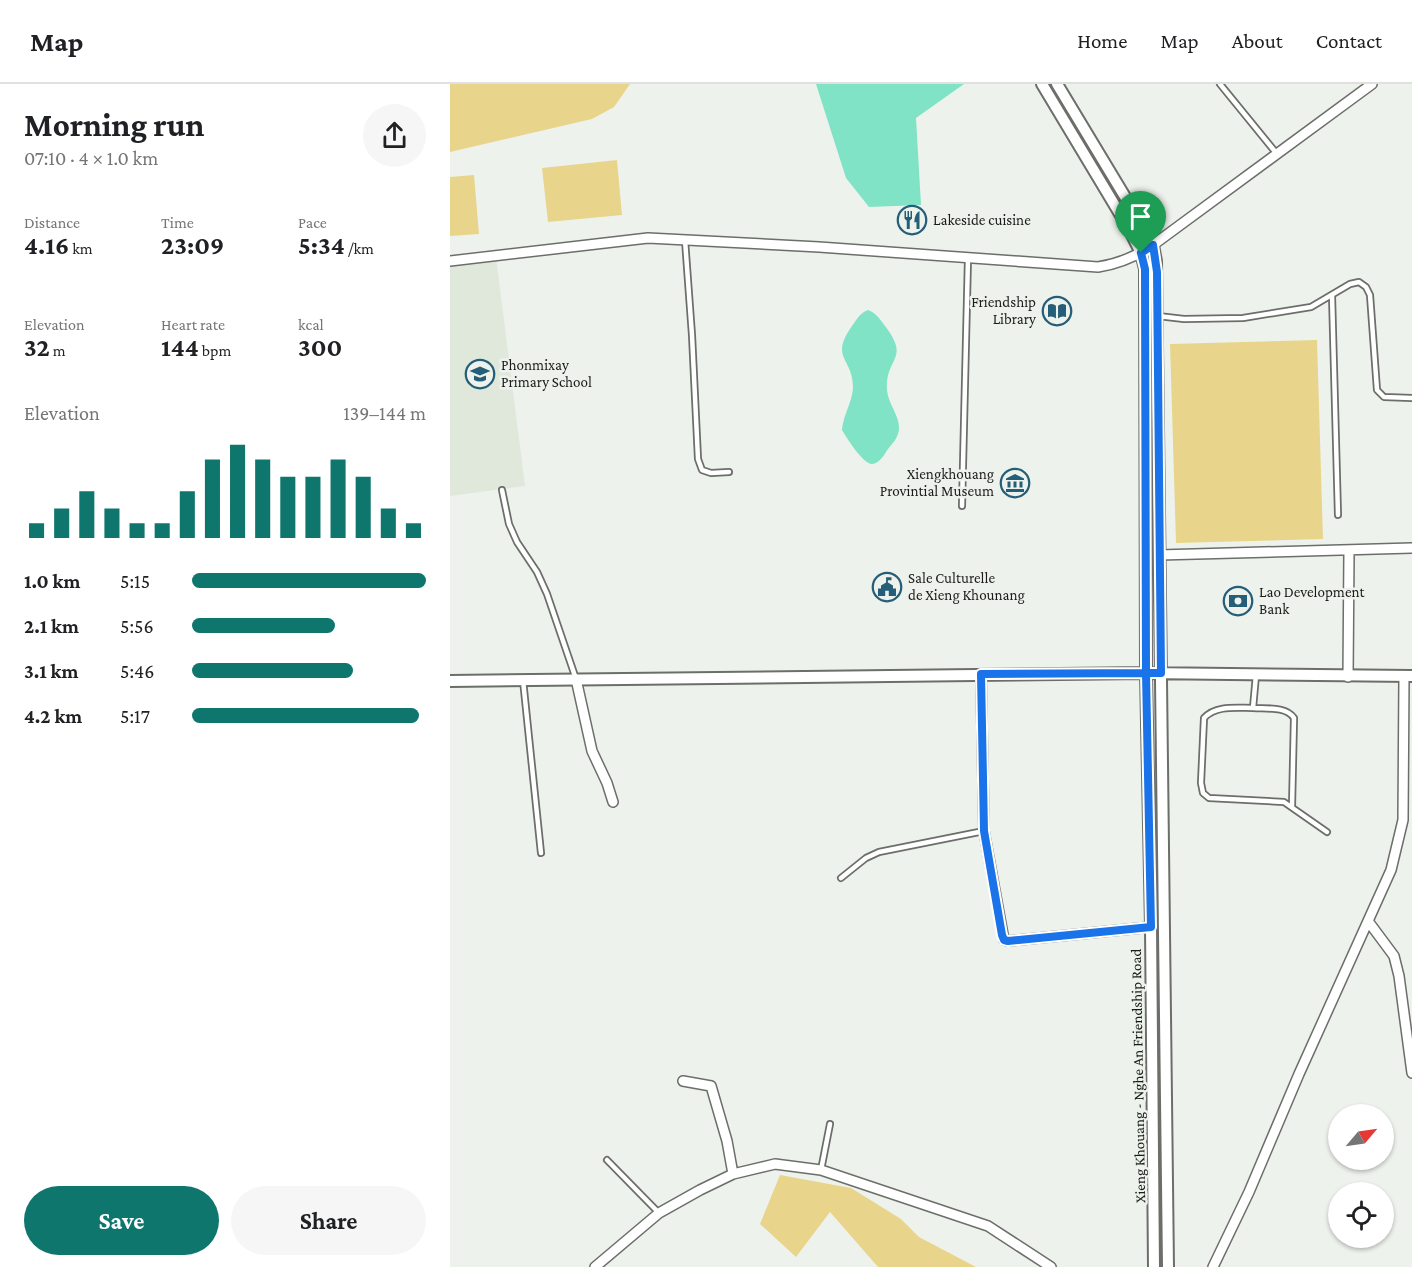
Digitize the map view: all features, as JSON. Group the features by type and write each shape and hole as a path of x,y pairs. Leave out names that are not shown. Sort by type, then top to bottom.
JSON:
{"street":[{"name":"Xieng Khouang - Nghe An Friendship Road","path":"1042,84 1141,253 1145,269 1146,673 1154,1267"},
{"name":"Xieng Khouang - Nghe An Friendship Road","path":"1057,84 1153,245 1157,272 1168,1267"},
{"path":"450,261 648,238 819,247 1098,267 1125,261 1153,245 1372,84"},
{"path":"1160,555 1412,548"},
{"path":"1348,677 1349,551"},
{"path":"450,681 1146,673 1408,676 1403,820 1391,870 1299,1074 1249,1192 1213,1267"},
{"path":"981,674 984,831 1004,940 1151,927"},
{"path":"576,679 592,751 613,801"},
{"path":"1368,921 1394,956 1400,976 1412,1073"},
{"path":"683,1080 708,1083 711,1086 727,1141 733,1174"},
{"path":"594,1267 659,1213 699,1190 733,1174 775,1164 821,1170 988,1226 1051,1267"}],"lane":[{"path":"1221,84 1277,154"},
{"path":"685,240 693,335 698,459 702,470 711,473 729,472"},
{"path":"962,506 968,258"},
{"path":"1158,316 1184,320 1243,318 1311,307 1350,284 1359,282 1366,287 1370,296 1377,390 1384,397 1412,398"},
{"path":"1332,295 1338,515"},
{"path":"502,490 509,524 517,542 537,572 576,679"},
{"path":"1253,708 1256,675"},
{"path":"523,680 541,853"},
{"path":"1292,807 1294,718 1290,713 1284,710 1253,708 1209,712 1204,718 1203,793 1209,798 1284,802 1327,832"},
{"path":"841,878 866,858 879,852 984,831"},
{"path":"821,1170 830,1124"},
{"path":"607,1160 659,1213"}],"shaded area":[{"path":"450,84 630,84 614,107 592,119 450,152"},
{"path":"816,84 964,84 916,118 921,205 869,207 846,178"},
{"path":"617,160 622,215 548,222 542,168"},
{"path":"474,175 479,234 450,236 450,177"},
{"name":"Phonmixay Primary School","path":"496,257 525,486 450,496 450,262"},
{"path":"868,310 881,321 896,346 897,352 887,379 887,390 899,424 895,440 883,456 872,464 860,455 842,430 853,388 842,345 857,319"},
{"path":"1317,340 1323,539 1176,543 1170,344"},
{"path":"780,1175 851,1188 901,1219 919,1237 976,1267 878,1267 830,1212 796,1257 760,1224"}],"place":[{"name":"Lakeside cuisine","path":"912,220"},
{"name":"Friendship Library","path":"1057,311"},
{"name":"Phonmixay Primary School","path":"480,374"},
{"name":"Xiengkhouang Provintial Museum","path":"1015,483"},
{"name":"Sale Culturelle de Xieng Khounang","path":"887,587"},
{"name":"Lao Development Bank","path":"1238,601"}],"route":[{"path":"1141,253 1145,269 1146,673 981,674 984,831 1002,935 1004,940 1008,941 1151,927 1146,673 1161,673 1157,272 1153,245 1141,253"}]}
